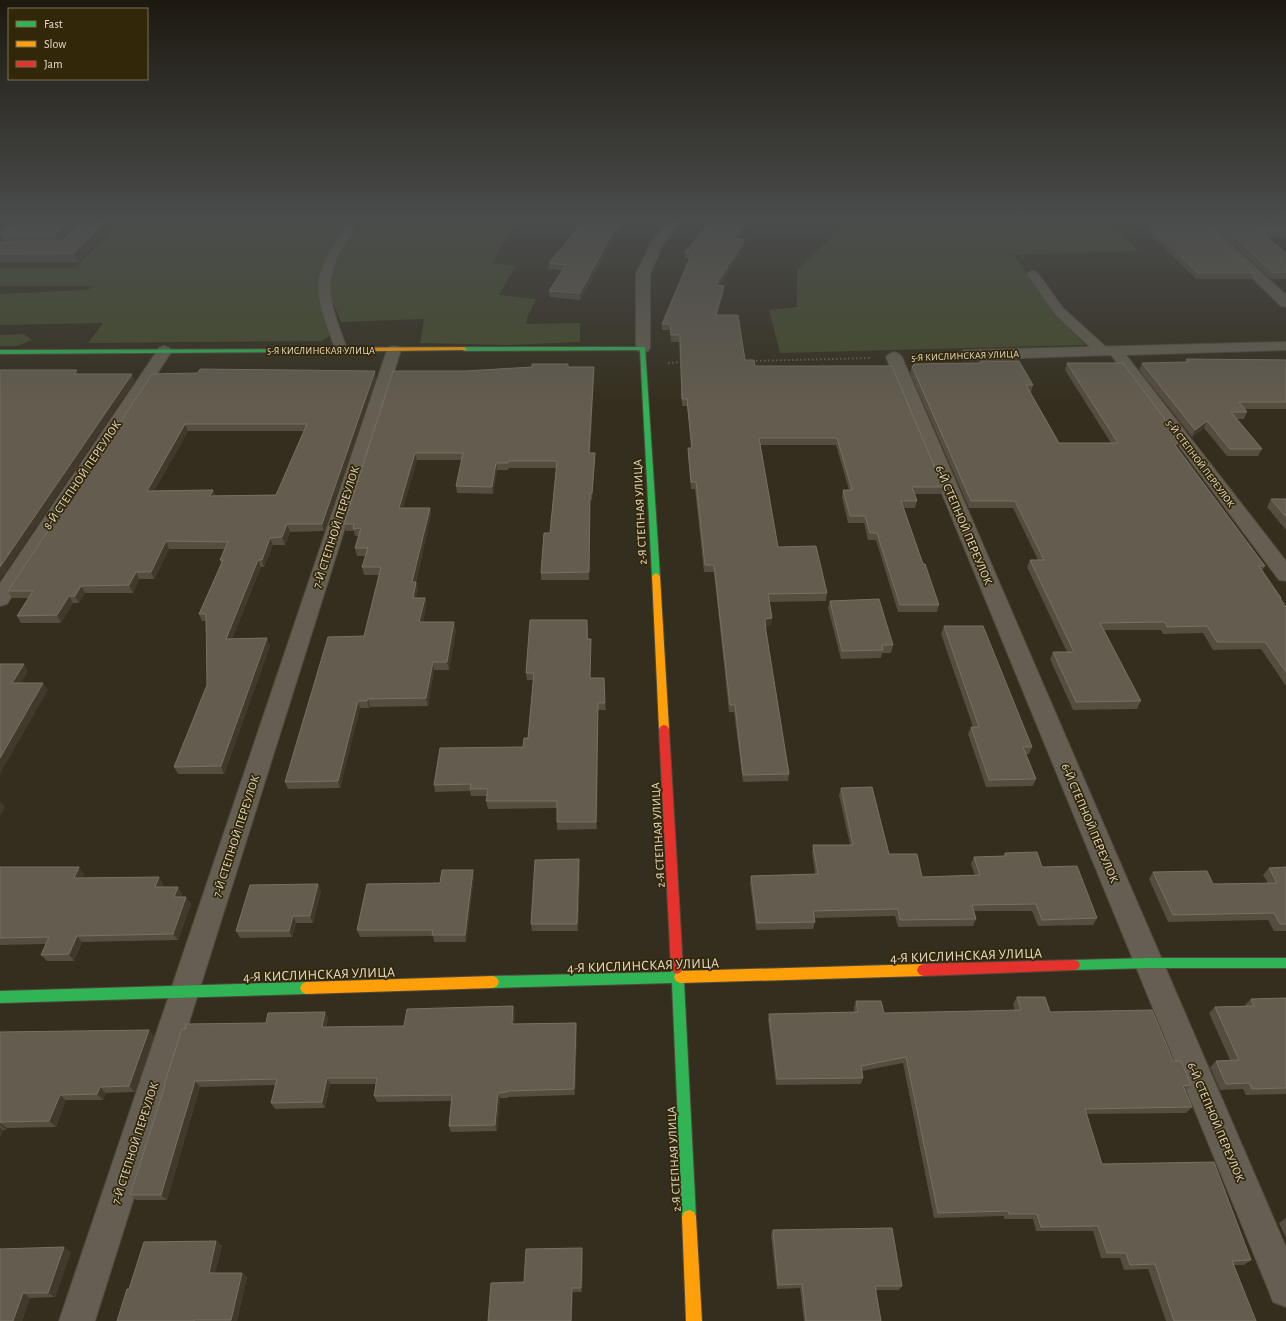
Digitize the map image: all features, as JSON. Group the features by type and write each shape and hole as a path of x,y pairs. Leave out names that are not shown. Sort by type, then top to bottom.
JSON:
{"street":[{"path":"643,283 643,348"},
{"path":"1264,283 1286,303"},
{"name":"5-Я КИСЛИНСКАЯ УЛИЦА","path":"965,355 1286,346"},
{"name":"5-Я КИСЛИНСКАЯ УЛИЦА","path":"0,352 643,348"},
{"name":"2-Я СТЕПНАЯ УЛИЦА","path":"643,348 678,978 694,1321"},
{"name":"7-Й СТЕПНОЙ ПЕРЕУЛОК","path":"77,1321 394,350"},
{"name":"8-Й СТЕПНОЙ ПЕРЕУЛОК","path":"0,598 164,351"},
{"name":"5-Й СТЕПНОЙ ПЕРЕУЛОК","path":"1108,351 1286,576"},
{"name":"6-Й СТЕПНОЙ ПЕРЕУЛОК","path":"894,357 1286,1289"},
{"name":"4-Я КИСЛИНСКАЯ УЛИЦА","path":"0,997 1149,963 1286,963"}],"lane":[{"path":"324,283 325,294 341,349"},
{"path":"1039,283 1059,311 1108,351"}],"path":[{"name":"5-Я КИСЛИНСКАЯ УЛИЦА","path":"745,361 965,355"},
{"path":"644,363 683,362"}],"green space":[{"path":"0,283 319,283 319,292 330,336 321,341 88,343 103,323 0,325 0,294 87,290 94,286 0,286"},
{"path":"330,283 506,283 499,295 536,299 527,318 526,324 580,323 580,342 509,345 420,343 424,319 341,322 330,293"},
{"path":"797,283 1033,283 1051,309 1085,345 780,353 769,310 797,307"},
{"path":"24,334 32,340 17,346 0,346 0,335"}],"building":[{"path":"554,283 586,283 580,293 549,291"},
{"path":"679,283 717,283 716,285 724,286 716,315 738,315 745,360 754,360 755,366 892,366 943,487 912,487 917,501 901,501 939,605 900,605 877,533 870,533 865,516 850,516 843,490 852,490 837,438 759,438 778,547 816,546 827,593 768,594 772,618 765,619 766,631 789,774 743,775 735,705 730,705 714,565 705,565 696,482 691,482 688,448 692,448 687,399 682,399 680,335 671,335 670,324 662,324"},
{"path":"1186,359 1286,360 1286,402 1239,402 1247,412 1231,412 1262,449 1230,449 1207,421 1195,430 1142,363 1189,362"},
{"path":"980,361 1019,361 1033,385 1026,385 1059,443 1118,443 1067,363 1123,363 1181,441 1175,445 1265,566 1259,566 1286,607 1286,672 1265,642 1217,642 1207,626 1167,627 1165,622 1100,623 1141,701 1076,702 1053,652 1074,652 1030,560 1044,560 1015,501 971,501 912,366 914,366 914,364 981,363"},
{"path":"532,364 568,364 568,367 594,367 589,453 595,453 592,493 590,493 589,572 541,573 544,533 550,533 557,461 508,461 508,463 496,463 492,487 456,486 463,453 415,453 399,508 430,508 412,582 416,582 413,598 425,598 419,622 454,622 447,662 433,662 426,698 368,699 367,701 358,701 338,781 285,782 328,637 364,636 381,567 362,567 368,548 355,548 361,528 353,529 354,524 344,524 393,371 465,371 532,367"},
{"path":"200,369 375,371 322,524 287,524 282,537 270,538 262,560 258,560 226,639 267,638 221,766 174,767 207,685 206,614 199,614 223,560 220,560 228,542 166,541 151,572 136,572 129,585 81,586 75,596 69,596 57,615 17,616 33,591 8,591 152,374 198,373","holes":["185,424 307,424 276,495 210,496 213,490 147,491"]},
{"path":"0,370 77,370 74,374 132,374 0,567"},
{"path":"1271,499 1286,499 1286,517"},
{"path":"879,599 893,645 882,645 883,650 842,651 830,601"},
{"path":"530,620 587,620 587,639 591,639 590,678 604,678 605,703 598,703 596,822 557,822 557,801 486,801 488,789 470,789 471,784 434,785 440,748 523,747 524,738 528,738 534,673 526,673"},
{"path":"944,626 983,626 1032,747 1023,747 1036,779 989,780 971,727 979,727"},
{"path":"0,664 24,664 12,683 43,683 0,758"},
{"path":"872,787 889,854 917,854 922,877 980,875 974,857 1006,856 1005,853 1037,852 1042,867 1077,866 1097,918 1042,920 1036,904 972,905 976,919 900,920 898,909 813,911 815,922 757,923 751,876 818,874 813,845 853,845 841,788"},
{"path":"579,859 577,924 531,924 535,860"},
{"path":"0,867 79,867 74,878 159,877 155,887 178,887 174,897 186,897 173,934 77,936 69,954 41,955 49,937 0,938"},
{"path":"1286,867 1286,924 1280,924 1274,913 1173,915 1153,872 1207,871 1213,884 1277,883 1269,868"},
{"path":"442,870 473,870 465,935 432,935 433,930 357,930 367,884 440,883"},
{"path":"318,884 310,916 293,916 289,931 236,931 250,885"},
{"path":"1017,997 1045,997 1050,1012 1152,1010 1173,1061 1181,1061 1191,1085 1183,1086 1192,1107 1085,1109 1102,1164 1214,1162 1251,1260 1232,1261 1256,1321 1174,1321 1155,1264 1130,1265 1126,1253 1107,1253 1098,1226 1041,1227 1037,1214 1009,1214 1008,1211 938,1213 906,1057 861,1066 863,1078 777,1079 769,1014 858,1012 856,1001 881,1001 884,1013 1021,1010"},
{"path":"1286,998 1286,1088 1252,1089 1249,1083 1226,1084 1216,1061 1239,1060 1215,1007 1254,1006 1251,999"},
{"path":"513,1006 512,1024 576,1023 574,1089 507,1091 498,1093 495,1125 449,1126 452,1095 374,1096 377,1078 327,1078 322,1102 271,1103 277,1079 195,1081 161,1195 130,1195 182,1029 185,1029 186,1024 266,1023 268,1013 325,1012 322,1027 404,1026 407,1009"},
{"path":"149,1030 129,1086 100,1087 97,1094 60,1095 49,1121 0,1122 0,1032"},
{"path":"892,1228 902,1286 875,1286 881,1321 806,1321 802,1284 778,1285 773,1230"},
{"path":"216,1241 209,1273 242,1273 231,1320 117,1321 144,1242"},
{"path":"64,1247 48,1293 23,1293 13,1321 0,1321 0,1249"},
{"path":"582,1248 581,1288 572,1288 571,1321 488,1321 491,1283 524,1282 526,1249"}],"traffic: fast":[{"path":"464,349 643,348 656,576"},
{"path":"0,352 303,350"},
{"path":"1074,965 1149,963 1286,963"},
{"path":"677,968 689,1217"},
{"path":"493,982 680,977"},
{"path":"0,997 306,988"}],"traffic: slow":[{"path":"303,350 464,349"},
{"path":"656,576 664,729"},
{"path":"680,977 923,970"},
{"path":"306,988 493,982"},
{"path":"689,1217 694,1321"}],"traffic: jam":[{"path":"664,729 677,968"},
{"path":"923,970 1074,965"}]}
